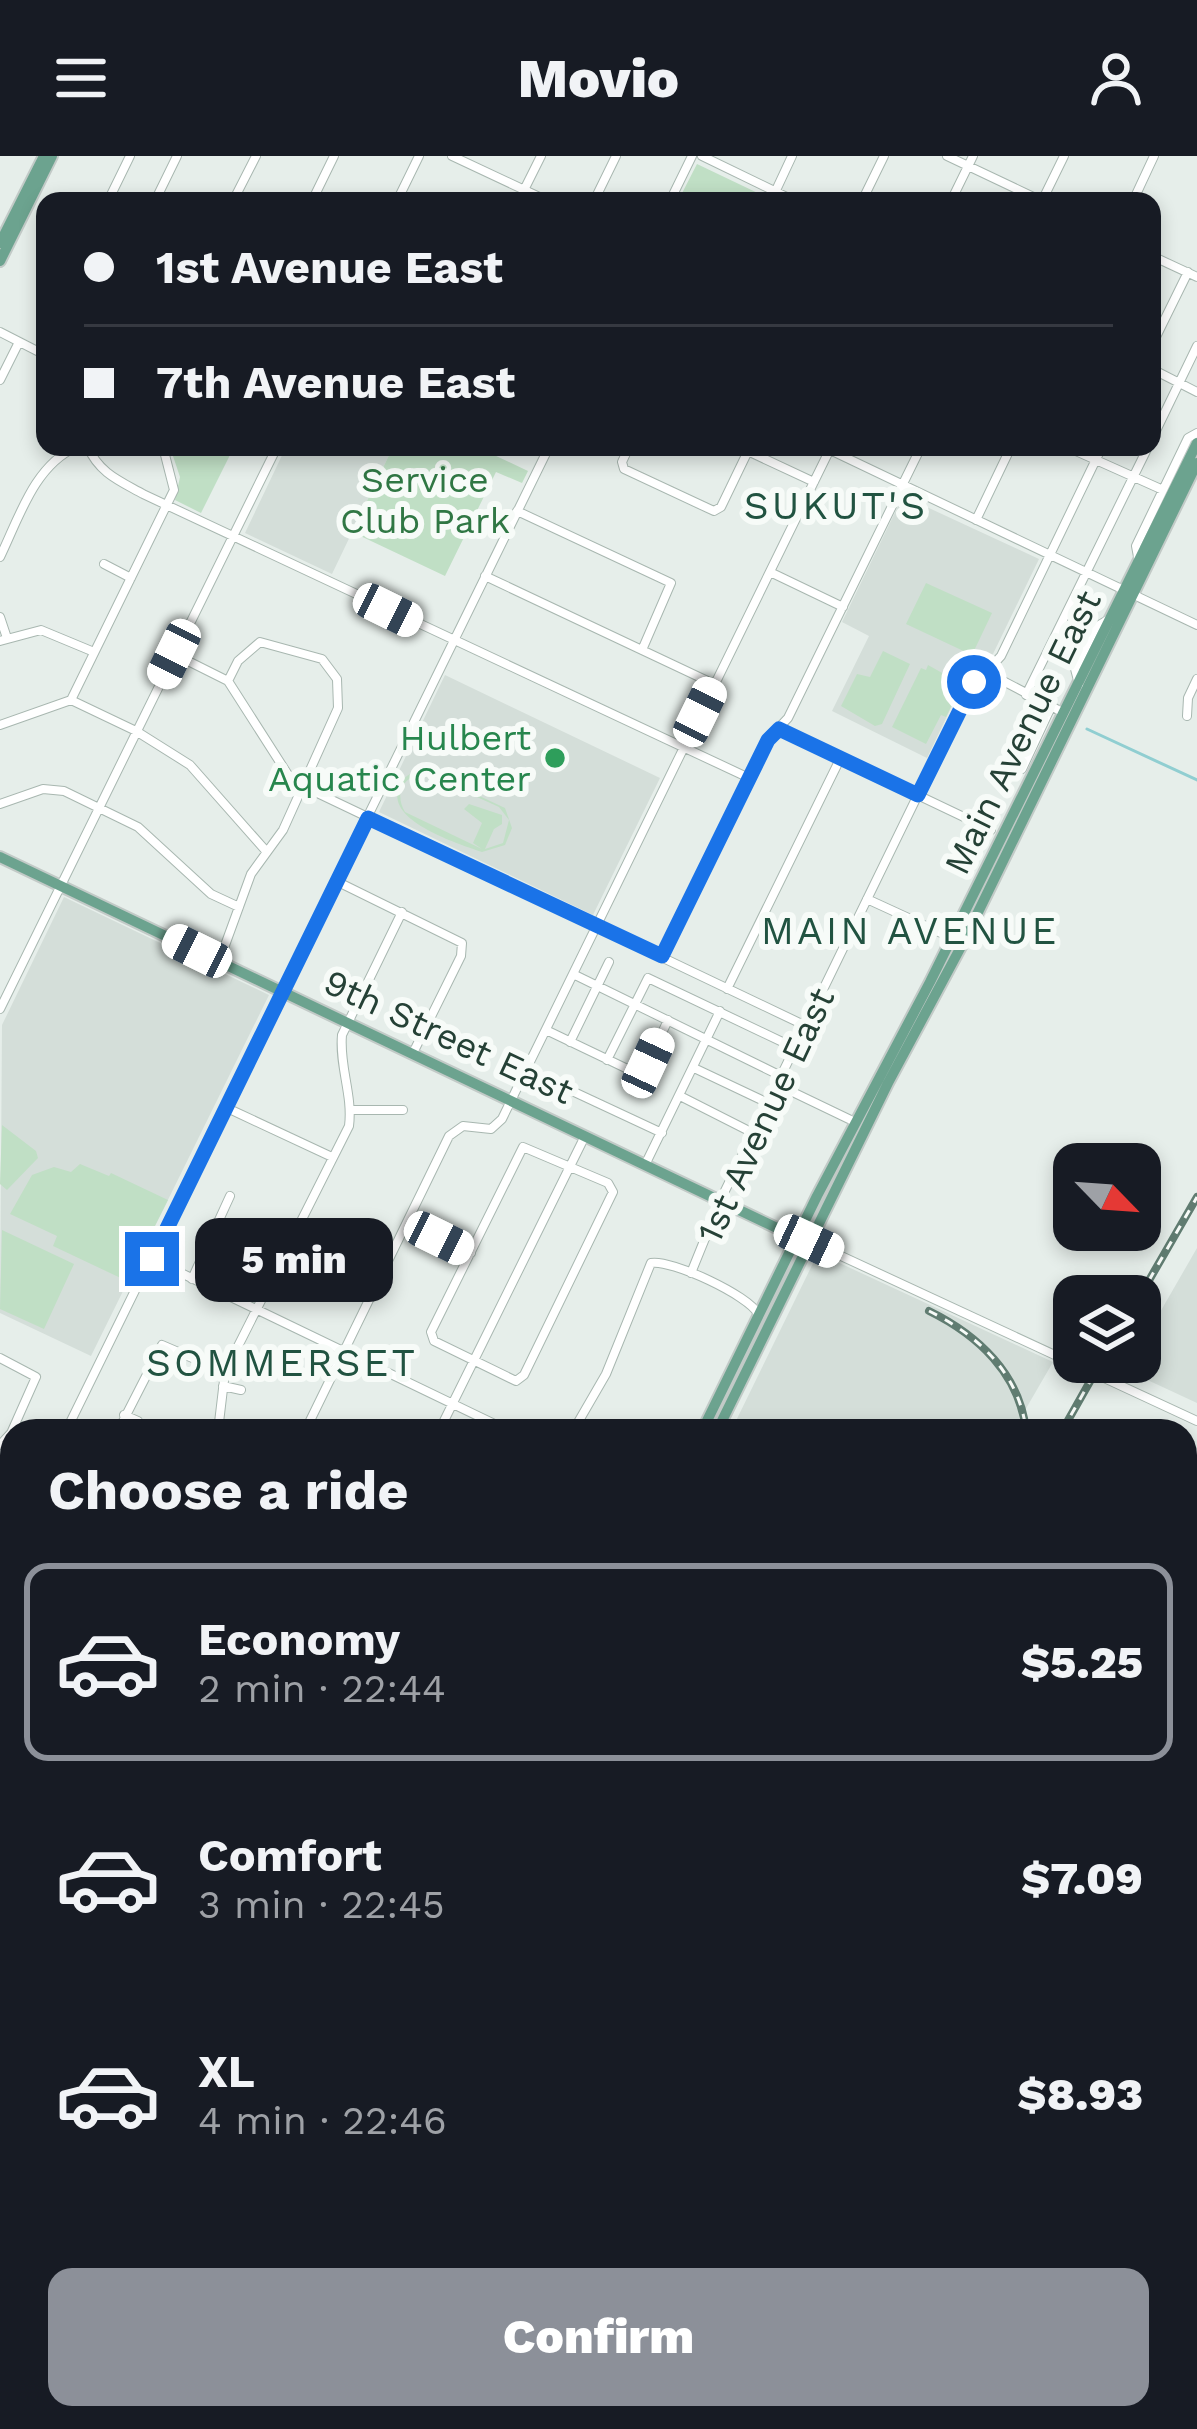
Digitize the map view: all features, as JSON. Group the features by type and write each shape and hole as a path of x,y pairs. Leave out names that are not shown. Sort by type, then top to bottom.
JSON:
{"main road":[{"path":"0,243 48,156"},
{"path":"0,261 48,156"},
{"name":"Main Avenue East","path":"722,1419 856,1122 1069,716 1079,684 1129,592 1197,443"},
{"name":"Main Avenue East","path":"708,1419 758,1317 841,1177 936,996 1129,592 1197,463"},
{"name":"9th Street East","path":"0,857 801,1238"},
{"path":"936,996 954,949 952,938"},
{"name":"9th Street East","path":"197,951 240,971"},
{"path":"841,1177 859,1130 856,1122"}],"street":[{"path":"112,192 130,156"},
{"path":"160,192 178,156"},
{"path":"238,192 256,156"},
{"path":"316,192 334,156"},
{"path":"401,192 419,156"},
{"path":"452,156 528,192"},
{"path":"524,190 541,156"},
{"path":"598,192 616,156"},
{"path":"674,192 692,156"},
{"path":"702,156 766,192"},
{"path":"775,192 792,156"},
{"path":"866,192 884,156"},
{"path":"946,156 1023,192"},
{"path":"955,192 973,156"},
{"path":"1046,192 1064,156"},
{"path":"1136,192 1154,156"},
{"path":"1161,260 1192,275 1161,329"},
{"path":"0,332 36,350"},
{"path":"0,380 19,342"},
{"path":"1161,420 1197,346"},
{"path":"1161,373 1197,392"},
{"path":"1139,562 1136,546 1188,438 1197,433"},
{"path":"0,557 42,474 60,456"},
{"path":"92,456 105,473 167,505 749,778"},
{"path":"71,700 174,490 166,456"},
{"path":"0,1009 272,456"},
{"path":"72,1419 544,456"},
{"path":"625,456 621,467 629,472 719,511 741,456"},
{"path":"759,456 814,482"},
{"path":"311,1419 454,1130 497,1126 511,1101 827,456"},
{"path":"847,456 1197,625"},
{"path":"662,956 768,740 788,718 916,456"},
{"path":"976,520 1007,456"},
{"path":"1087,456 1163,490"},
{"name":"1st Avenue East","path":"691,1273 722,1199 968,692 1001,656 1098,456"},
{"path":"1026,695 1144,456"},
{"path":"517,511 670,583 642,650"},
{"path":"104,564 131,578"},
{"path":"770,572 843,607"},
{"path":"485,576 714,684"},
{"path":"0,617 4,640 41,630 94,652"},
{"path":"220,958 251,874 283,830 304,787 338,708 341,689 322,659 260,642 238,661 228,681"},
{"path":"174,654 228,681 286,775 304,787 806,1026"},
{"path":"986,672 1069,716"},
{"path":"1187,716 1188,698 1197,679"},
{"path":"0,725 71,700 136,731 190,765 266,851"},
{"path":"1022,769 1051,707"},
{"path":"779,729 991,830"},
{"path":"727,989 841,757"},
{"path":"8,804 50,788 99,808 138,827 211,893 239,907"},
{"path":"336,881 463,943 413,1053"},
{"path":"867,898 952,938"},
{"path":"219,1419 225,1372 349,1126 351,1110 340,1050 348,1022 402,912"},
{"path":"570,1042 609,962"},
{"path":"573,974 707,1039 856,1122"},
{"path":"607,1060 645,980 659,981 795,1048"},
{"path":"646,1163 720,1011"},
{"path":"545,1030 639,1074 668,1020"},
{"path":"694,1068 768,1103"},
{"path":"526,1070 662,1132"},
{"path":"680,1096 754,1133"},
{"path":"225,1107 332,1158"},
{"path":"351,1110 403,1110"},
{"path":"445,1419 586,1134"},
{"path":"527,1147 570,1166 608,1184 613,1192 528,1366 516,1381 434,1341 433,1327 516,1157 527,1147"},
{"path":"192,1279 230,1196"},
{"path":"407,1222 470,1253"},
{"path":"801,1238 1193,1419"},
{"path":"152,1259 483,1419"},
{"path":"580,1419 602,1384 642,1278 656,1261 753,1304 758,1317"},
{"path":"122,1419 162,1345 225,1372"},
{"path":"0,1358 36,1377 17,1419"},
{"path":"223,1386 241,1390"},
{"path":"124,1415 134,1419"}],"shaded area":[{"path":"282,456 389,456 332,574 245,533"},
{"path":"903,496 1039,559 993,654 960,689 927,758 832,711 869,636 842,622"},
{"path":"445,675 660,778 593,915 379,812"},
{"path":"64,897 269,995 91,1356 0,1313 2,1025"},
{"path":"1197,1248 1197,1403 1154,1383 1161,1383 1161,1311"},
{"path":"818,1253 1053,1362 1020,1419 737,1419"}],"green space":[{"path":"697,164 756,192 683,192"},
{"path":"173,456 230,456 201,513 175,500 180,477"},
{"name":"Service Club Park","path":"389,456 496,456 528,471 522,483 496,472 445,576 352,532"},
{"path":"926,583 992,613 972,655 906,624"},
{"path":"883,651 910,664 882,724 875,726 841,706 857,674 870,677"},
{"path":"928,665 962,684 926,744 892,727 921,668 926,670"},
{"path":"424,770 505,808 512,828 505,845 482,852 411,819 402,809 397,798 400,785 410,774","holes":["424,773 499,807 509,820 503,843 485,849 494,829 502,824 502,815 469,804 464,809 482,823 473,843 482,849 405,812 401,793 406,782"]},
{"path":"2,1125 36,1151 38,1158 7,1190 0,1184"},
{"path":"80,1164 168,1200 127,1281 53,1246 57,1236 10,1214 32,1175 54,1167 71,1172"},
{"path":"2,1230 74,1264 44,1329 0,1309"}],"waterway":[{"path":"1087,729 1197,780"}],"railway":[{"path":"1152,1275 1197,1197"},
{"path":"929,1311 964,1332 994,1359 1015,1392 1024,1419"},
{"path":"1069,1419 1089,1383"}],"place":[{"name":"Hulbert Aquatic Center","path":"555,758"}],"district":[{"name":"SUKUT'S","path":"836,505"},
{"name":"MAIN AVENUE","path":"910,930"},
{"name":"SOMMERSET","path":"282,1362"}],"route":[{"path":"152,1259 368,818 662,956 768,740 779,729 918,795 974,682"}]}
